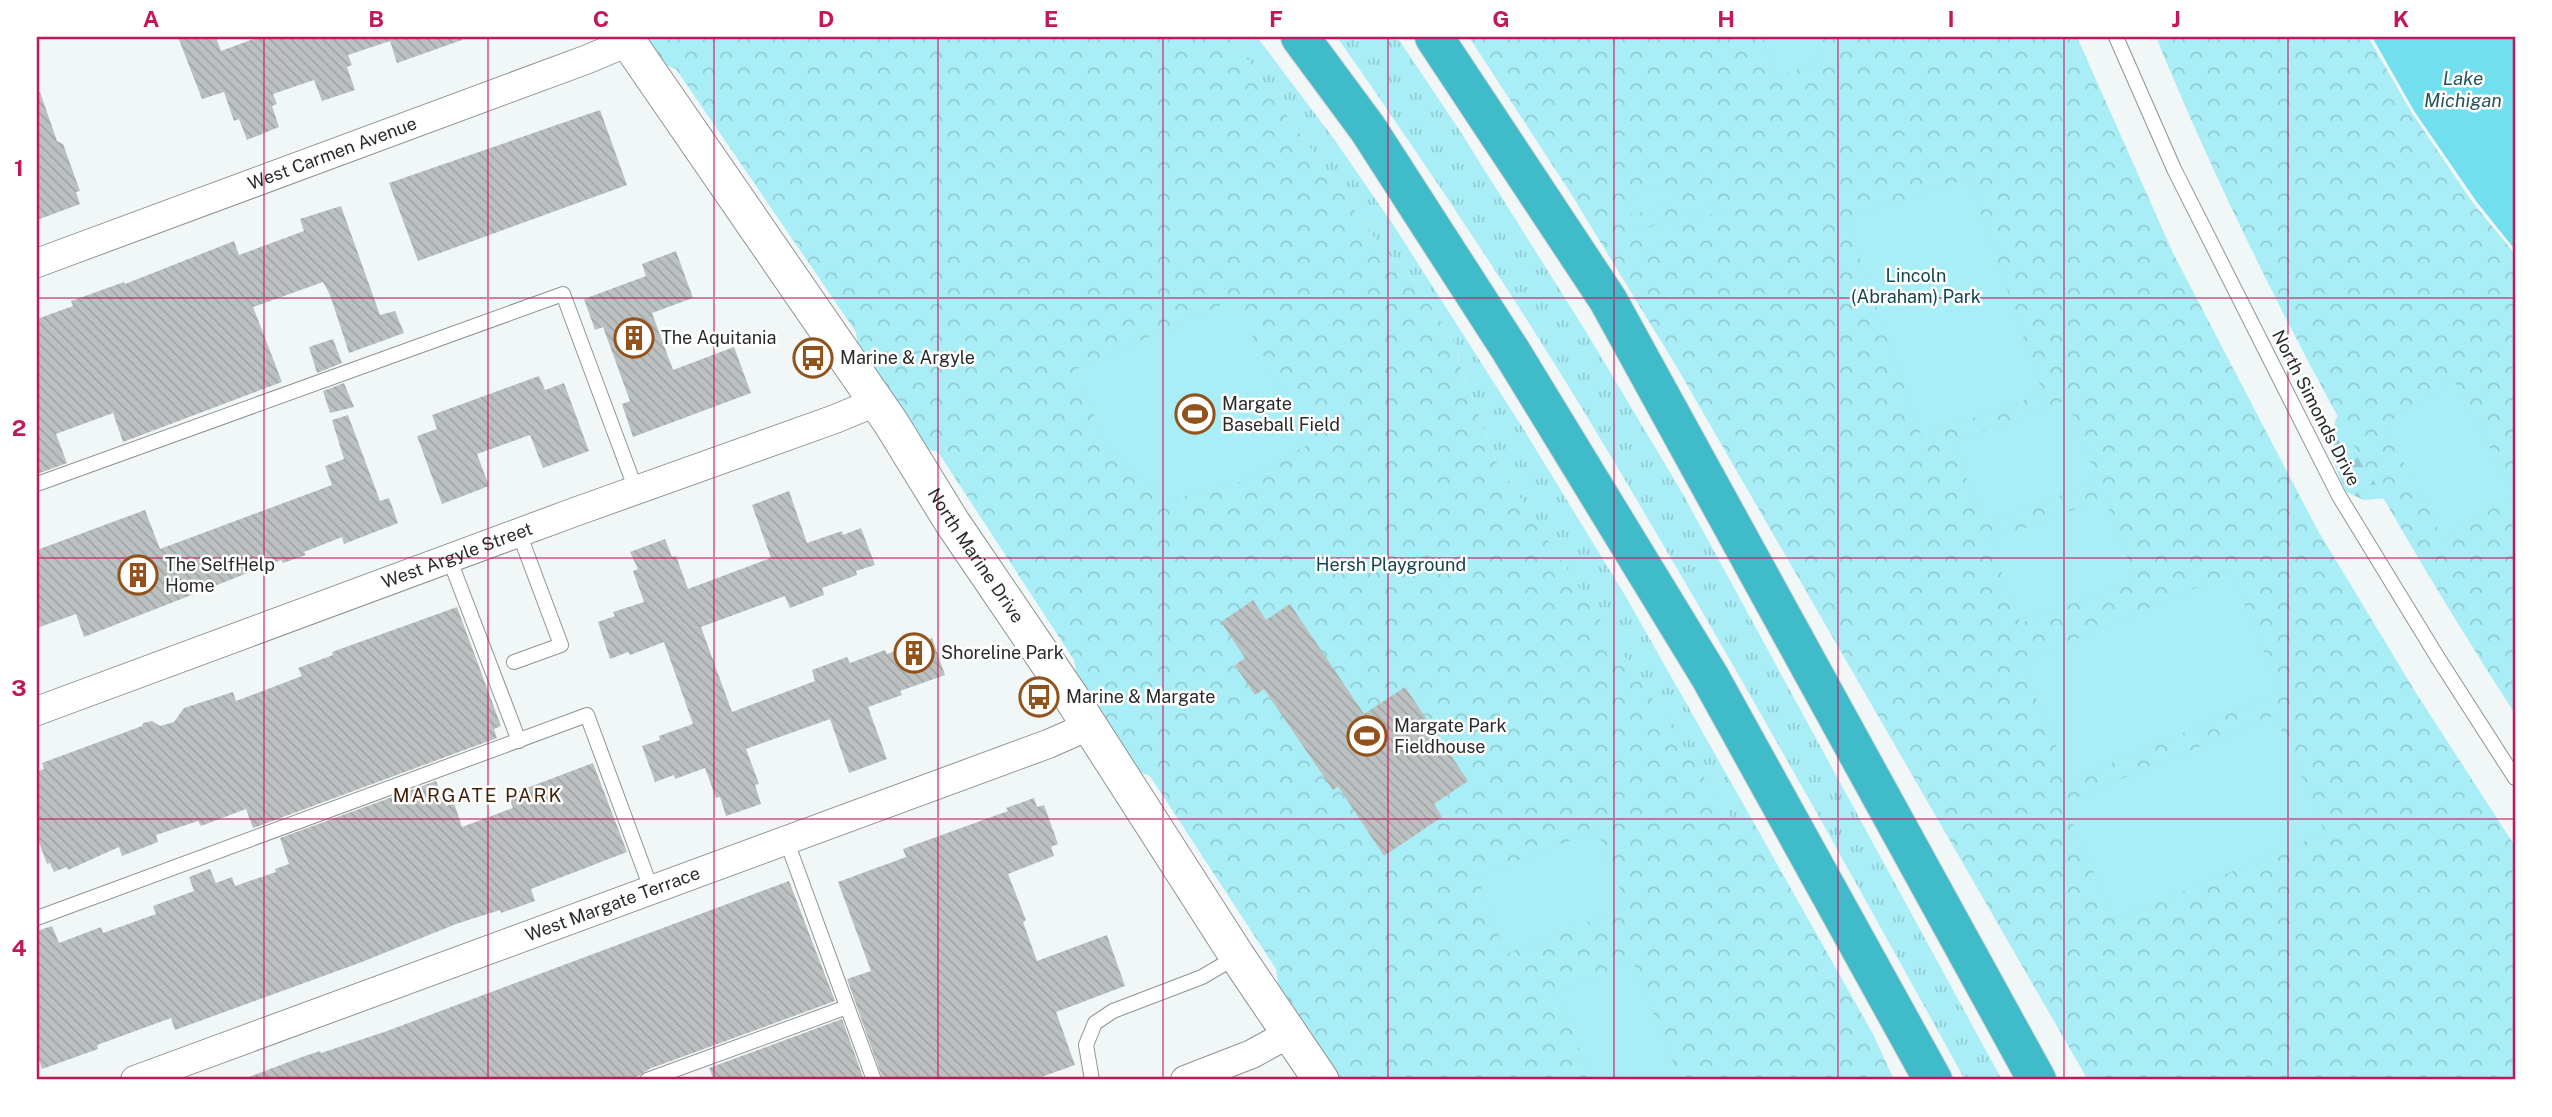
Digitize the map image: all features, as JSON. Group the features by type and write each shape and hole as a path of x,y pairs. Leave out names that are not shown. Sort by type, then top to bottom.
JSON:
{"highway":[{"path":"1300,37 1368,129 1511,351 1703,665 1933,1080"},
{"path":"1434,37 1608,300 2037,1080"}],"street":[{"name":"West Carmen Avenue","path":"37,263 562,69 626,39"},
{"name":"North Marine Drive","path":"626,39 876,402 952,522 1321,1080"},
{"name":"West Argyle Street","path":"37,711 876,402"},
{"name":"West Margate Terrace","path":"142,1079 787,842 1048,744 1089,726"},
{"path":"1185,1080 1252,1054 1290,1033"}],"lane":[{"name":"North Simonds Drive","path":"2116,37 2180,181 2339,496 2515,778"},
{"path":"37,484 564,294 636,490"},
{"path":"514,662 561,645 519,533"},
{"path":"449,558 519,741"},
{"path":"37,918 587,716 652,891"},
{"path":"787,842 874,1080"},
{"path":"1092,1080 1086,1045 1095,1023 1113,1011 1202,977 1237,956"},
{"path":"647,1080 847,1007"}],"green space":[{"name":"Hersh Playground","path":"643,37 1231,37 1378,243 1393,259 1405,266 1458,349 1459,363 1496,461 1735,824 1750,816 1873,1034 1894,1080 1339,1080 1279,990 1276,969 1150,776 1134,770 1078,683 1074,660 938,452 924,448 858,349 856,332 676,69 661,63"},
{"path":"1231,37 1257,37 1334,139 1396,229 1626,597 1750,816 1735,825 1496,461 1459,363 1458,349 1405,266 1393,259 1378,243"},
{"path":"1337,37 1397,37 1460,131 1585,330 1684,496 2002,1080 1965,1080 1730,659 1633,493 1524,315"},
{"name":"Lincoln (Abraham) Park","path":"1469,37 2077,37 2173,253 2317,529 2416,693 2515,846 2515,1080 2088,1080 1675,364 1568,189"},
{"path":"1763,37 1818,37 1825,59 1777,77"},
{"path":"2156,37 2372,37 2414,111 2515,250 2515,714 2415,552 2320,384 2233,212"},
{"path":"1705,174 1699,183 1682,196 1632,216 1623,194 1681,185"},
{"path":"1969,178 2043,394 1921,436 1846,219"},
{"path":"1711,207 1725,211 1686,221 1658,248 1646,254 1638,232 1692,210"},
{"name":"Margate Baseball Field","path":"1228,302 1234,304 1313,442 1236,484 1168,500 1110,450 1074,370"},
{"path":"2454,380 2514,495 2444,540 2384,425"},
{"path":"2067,400 2098,481 1984,525 1953,442"},
{"path":"2345,410 2389,498 2364,500 2346,492 2332,456 2336,420"},
{"path":"2105,498 2136,580 2020,623 1990,541"},
{"path":"2231,573 2281,692 2071,780 2021,663"},
{"path":"2275,715 2325,833 2114,920 2064,803"},
{"path":"1597,830 1627,907 1506,954 1477,876"},
{"path":"1633,962 1680,1080 1592,1080 1556,991"}],"water":[{"name":"Lake Michigan","path":"2372,37 2515,37 2515,250 2476,201 2414,111"}],"pier":[{"path":"2368,37 2372,37 2414,111 2476,201 2515,250 2515,254 2473,203 2412,113"}],"building":[{"path":"178,37 216,37 221,51 259,37 462,37 462,40 397,63 390,41 348,55 352,65 347,67 355,90 322,101 314,80 273,94 277,104 272,106 279,127 247,140 239,119 234,121 224,92 202,99"},
{"path":"40,92 57,141 63,144 80,191 76,192 80,204 37,220 37,93"},
{"path":"600,110 627,185 418,261 389,183"},
{"path":"341,206 380,315 395,311 404,333 349,353 330,295 323,282 253,307 282,382 123,442 113,413 56,434 67,463 37,474 37,319 73,306 71,301 124,282 125,284 234,241 239,255 304,231 300,219"},
{"name":"The Aquitania","path":"676,251 693,298 652,313 673,370 734,347 751,393 633,437 622,404 630,401 603,327 595,330 584,299 646,276 642,264"},
{"path":"333,339 342,363 317,373 309,347"},
{"path":"539,376 545,390 564,383 589,451 543,468 530,435 477,454 489,486 442,504 417,436 437,429 432,415"},
{"path":"344,383 354,407 330,413 323,391"},
{"name":"The SelfHelp Home","path":"348,415 380,501 389,498 398,523 344,544 342,537 304,552 306,555 283,563 281,560 84,637 76,614 37,628 37,550 145,510 160,549 332,485 325,466 344,459 332,420"},
{"name":"Shoreline Park","path":"789,491 807,543 842,531 843,535 861,528 875,565 822,588 824,595 790,608 785,596 701,627 732,712 815,681 812,670 847,657 850,663 885,650 887,654 932,638 945,675 900,691 902,695 868,707 887,759 849,773 830,719 746,749 759,784 755,785 761,804 726,816 720,797 716,798 705,768 675,779 674,775 655,782 642,746 660,740 659,736 693,724 664,642 630,655 628,652 610,659 598,622 615,616 613,612 644,602 633,571 638,569 630,552 665,539 672,557 676,556 688,589 771,558 752,505"},
{"name":"Margate Park Fieldhouse","path":"1253,600 1266,620 1290,604 1364,714 1405,687 1468,781 1434,804 1442,817 1384,856 1338,786 1333,790 1264,689 1255,695 1235,665 1245,658 1221,622"},
{"path":"457,607 501,726 494,729 497,738 253,828 246,809 201,826 198,821 156,835 158,842 122,856 119,847 68,870 67,867 54,872 50,863 47,864 37,837 37,771 44,769 42,763 142,726 143,723 152,721 160,726 174,722 184,708 233,692 236,701 302,676 298,668 333,655 332,652"},
{"path":"593,763 627,852 531,889 535,901 456,924 362,962 175,1030 171,1018 42,1069 37,1054 37,931 52,926 59,943 101,927 103,933 156,914 153,906 194,891 189,877 210,869 216,883 232,877 235,886 276,872 275,869 289,864 280,838 436,781 446,806 454,803 462,827 513,808 508,795"},
{"path":"1034,798 1037,807 1044,805 1058,844 1051,847 1054,856 1008,874 1026,920 1023,922 1037,961 1107,935 1125,986 1056,1012 1075,1065 1033,1080 883,1080 847,979 871,971 838,882 906,857 903,849 1008,811 1006,808"},
{"path":"789,881 835,1001 649,1069 639,1076 626,1080 246,1078 320,1051 321,1053 387,1031"},
{"path":"842,1019 864,1080 714,1080 709,1068"}],"place":[{"name":"The Aquitania","path":"634,338"},
{"name":"Marine & Argyle","path":"813,358"},
{"name":"Margate Baseball Field","path":"1195,414"},
{"name":"The SelfHelp Home","path":"138,575"},
{"name":"Shoreline Park","path":"914,653"},
{"name":"Marine & Margate","path":"1039,697"},
{"name":"Margate Park Fieldhouse","path":"1367,736"}],"district":[{"name":"MARGATE PARK","path":"478,795"}]}
